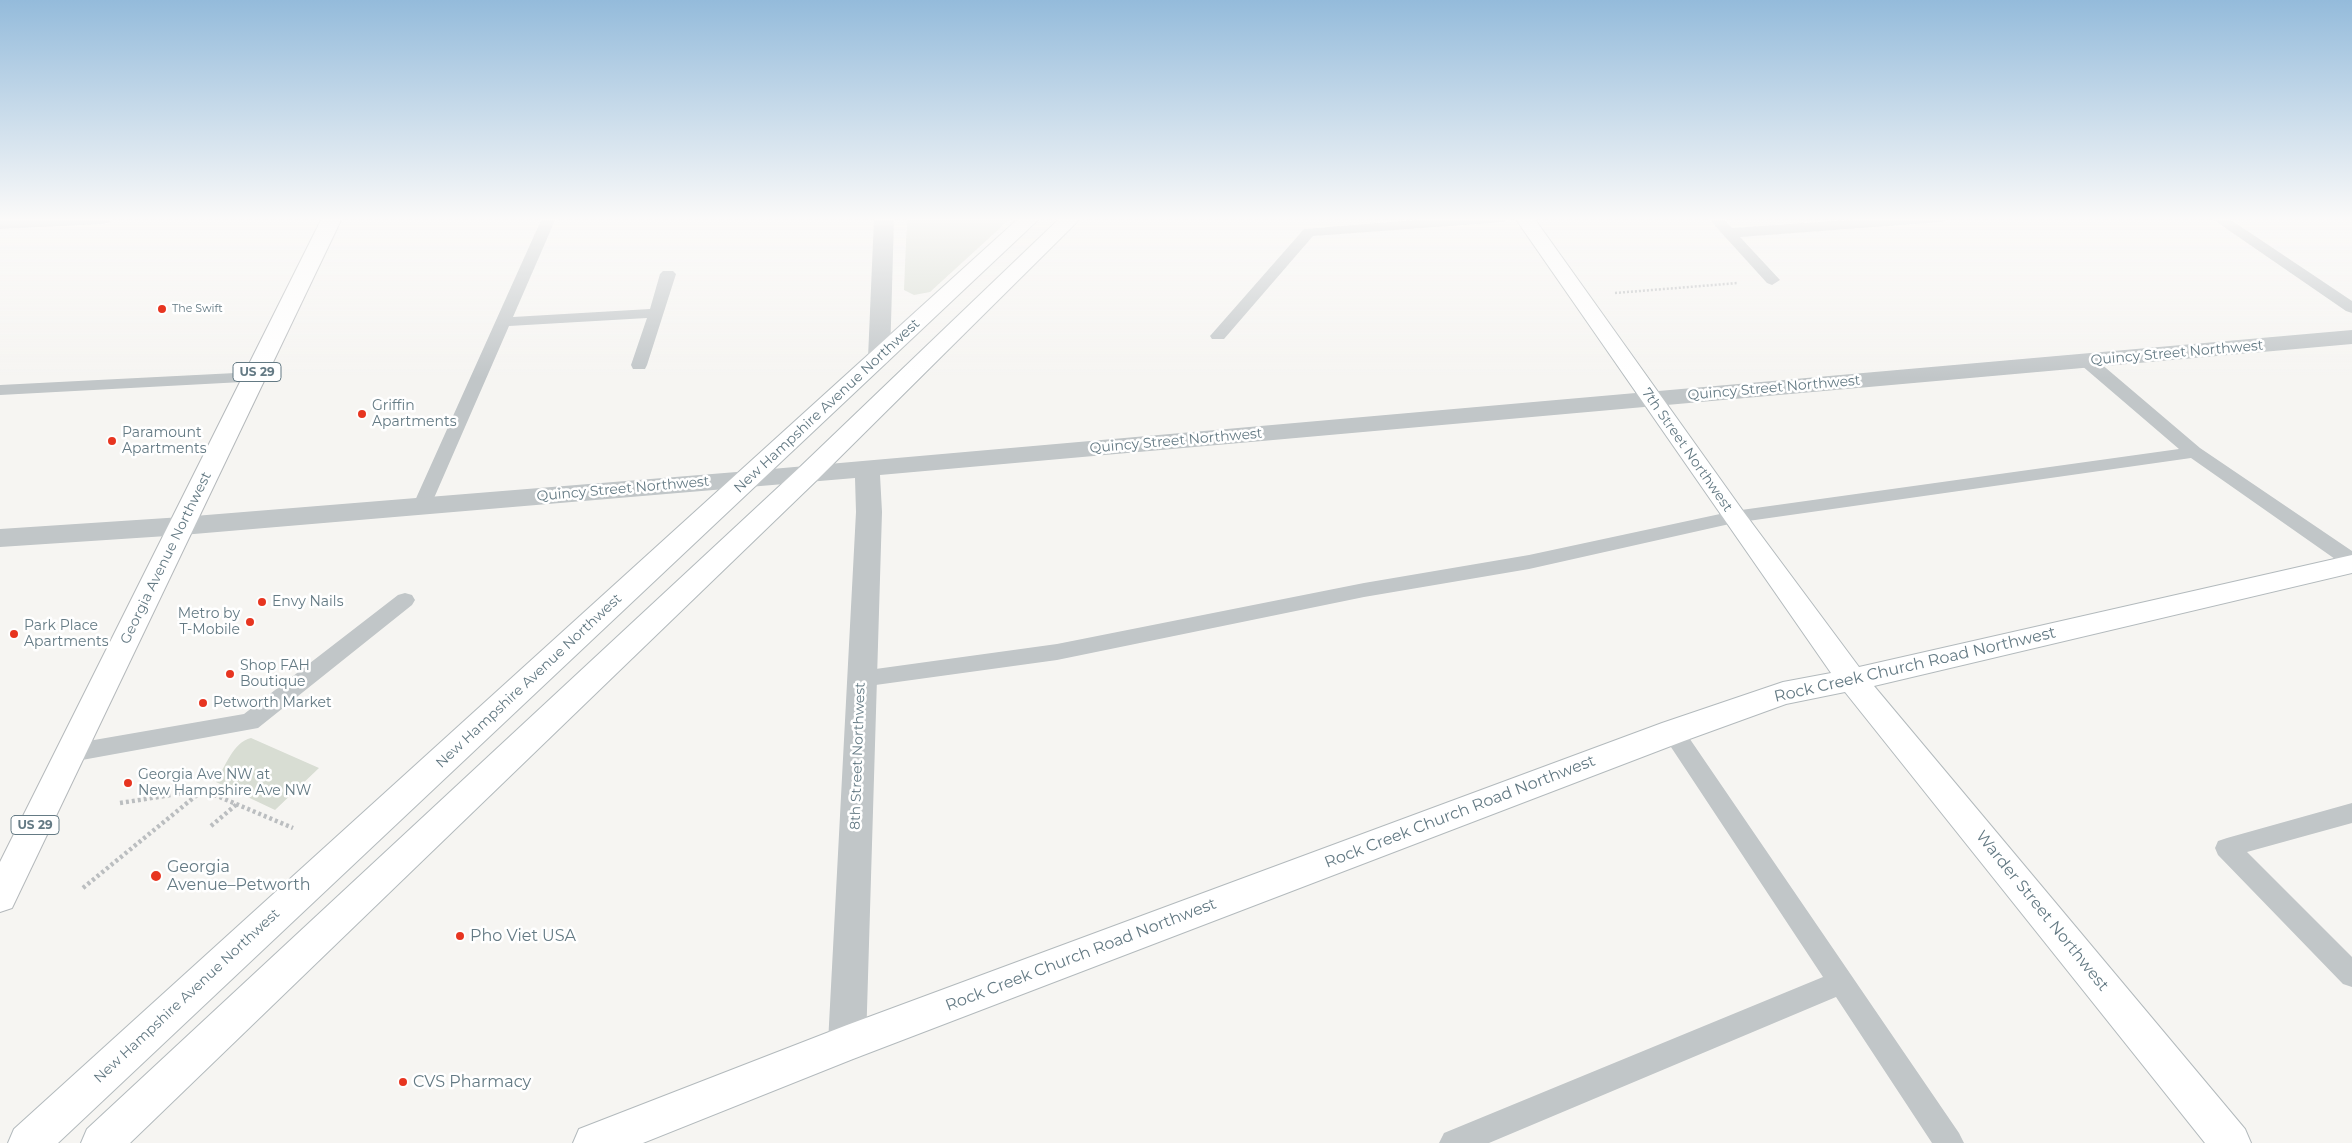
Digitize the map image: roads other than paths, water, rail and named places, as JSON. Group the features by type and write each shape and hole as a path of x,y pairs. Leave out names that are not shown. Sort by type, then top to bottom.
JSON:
{"main road":[{"name":"Georgia Avenue Northwest","path":"0,897 306,271"},
{"name":"New Hampshire Avenue Northwest","path":"28,1143 973,271"},
{"path":"101,1143 809,473 1017,271"},
{"name":"7th Street Northwest","path":"1561,271 1734,517 1852,680"},
{"name":"Rock Creek Church Road Northwest","path":"593,1143 847,1043 1673,732 1783,693 1852,680 2352,563"},
{"name":"Warder Street Northwest","path":"1852,680 2231,1143"}],"street":[{"path":"879,358 882,271"},
{"name":"Quincy Street Northwest","path":"0,538 182,526 749,479 2352,337"},
{"name":"8th Street Northwest","path":"847,1043 869,512 867,468"}],"lane":[{"path":"422,505 526,271"},
{"path":"1218,336 1275,271"},
{"path":"1764,271 1772,280"},
{"path":"2297,271 2352,308"},
{"path":"640,365 668,274"},
{"path":"504,322 657,313"},
{"path":"2087,361 2194,452 2352,563"},
{"path":"0,390 255,377"},
{"path":"861,679 1057,652 1364,590 1529,562 1734,517 2194,452"},
{"path":"71,753 250,722 405,600"},
{"path":"1673,732 1949,1143"},
{"path":"2352,813 2227,848 2352,975"},
{"path":"1454,1143 1842,982"}],"place":[{"name":"The Swift","path":"162,309"},
{"name":"Griffin Apartments","path":"362,414"},
{"name":"Paramount Apartments","path":"112,441"},
{"name":"Envy Nails","path":"262,602"},
{"name":"Metro by T-Mobile","path":"250,622"},
{"name":"Park Place Apartments","path":"14,634"},
{"name":"Shop FAH Boutique","path":"230,674"},
{"name":"Petworth Market","path":"203,703"},
{"name":"Georgia Ave NW at New Hampshire Ave NW","path":"128,783"},
{"name":"Georgia Avenue–Petworth","path":"156,876"},
{"name":"Pho Viet USA","path":"460,936"},
{"name":"CVS Pharmacy","path":"403,1082"}]}
